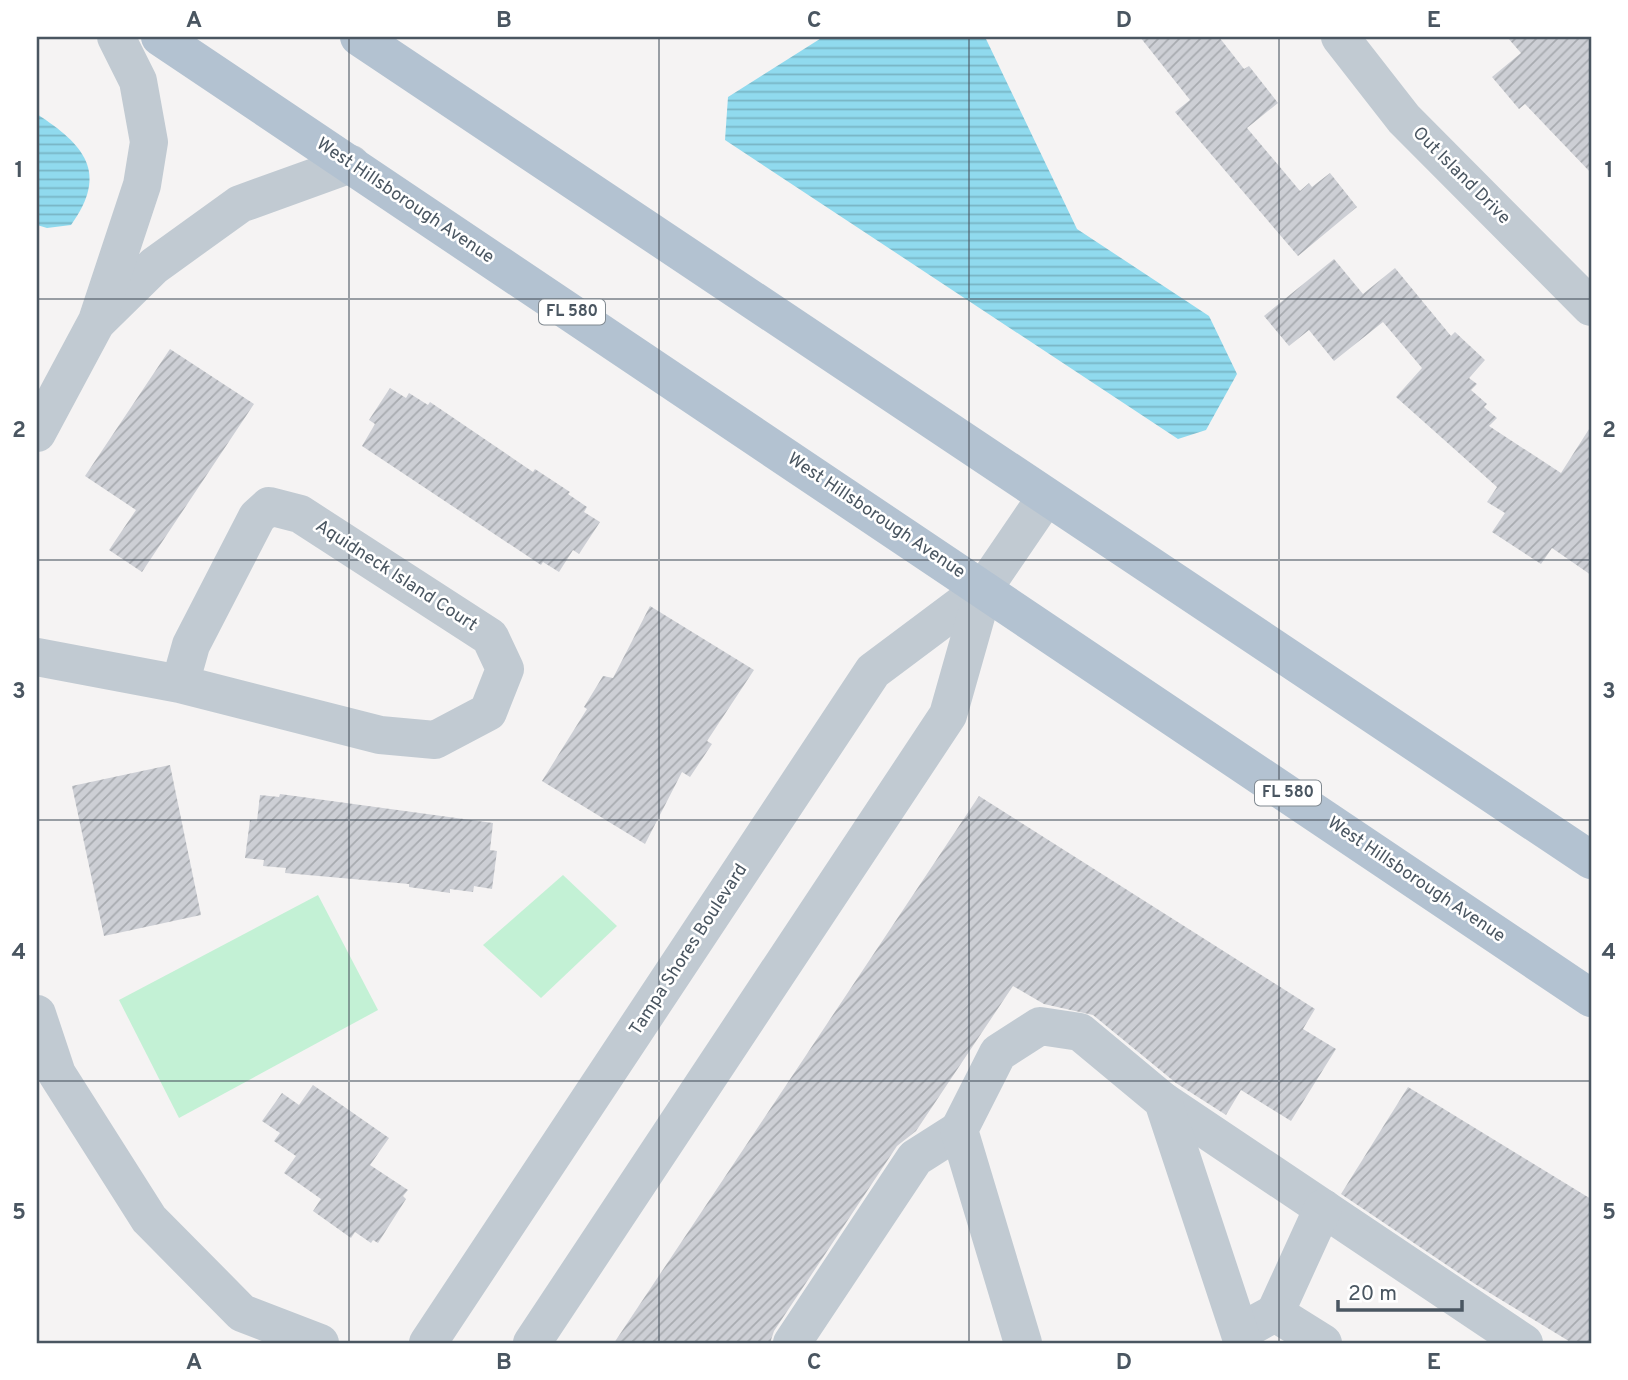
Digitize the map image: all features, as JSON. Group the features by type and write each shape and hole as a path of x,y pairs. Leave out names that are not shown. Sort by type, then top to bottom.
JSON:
{"main road":[{"name":"West Hillsborough Avenue","path":"160,37 1591,998"},
{"path":"359,37 1591,860"}],"street":[{"path":"37,433 97,321 142,185 149,142 138,81 116,37"},
{"name":"Out Island Drive","path":"1340,37 1405,119 1591,307"},
{"path":"97,321 154,266 240,204 351,164"},
{"name":"Tampa Shores Boulevard","path":"532,1343 948,715 984,588 1046,497"},
{"name":"Aquidneck Island Court","path":"37,657 180,684 380,735 435,740 488,712 505,669 490,637 300,514 269,506 257,517 191,645 180,684"},
{"name":"Tampa Shores Boulevard","path":"428,1343 873,671 984,588"},
{"path":"37,1014 57,1074 149,1219 242,1313 320,1343"},
{"path":"792,1343 915,1158 959,1130 998,1053 1040,1026 1080,1032 1163,1101 1524,1343"},
{"path":"1163,1101 1241,1338 1275,1313 1323,1208"},
{"path":"959,1130 1023,1343"},
{"path":"1275,1313 1323,1343"}],"green space":[{"path":"563,875 617,926 541,998 483,945"},
{"path":"318,895 378,1010 179,1118 119,1000"}],"water":[{"path":"823,37 986,39 1077,229 1209,316 1237,374 1206,430 1178,439 725,140 728,97"},
{"path":"37,114 67,137 86,161 88,190 71,225 47,228 37,225"}],"building":[{"path":"1140,37 1219,37 1244,69 1249,66 1278,103 1247,128 1300,191 1309,183 1312,187 1330,173 1357,207 1298,256 1175,112 1190,100"},
{"path":"1507,37 1591,37 1591,173 1525,104 1519,109 1492,77 1521,53"},
{"path":"1334,259 1363,294 1395,268 1451,336 1455,332 1485,360 1469,378 1477,384 1471,390 1487,404 1484,407 1497,418 1489,426 1561,473 1591,426 1591,575 1552,548 1541,564 1492,532 1505,513 1487,502 1497,487 1396,397 1422,368 1383,322 1334,361 1309,330 1289,346 1264,316"},
{"path":"170,349 254,404 142,572 109,550 136,510 85,476"},
{"path":"390,388 406,398 409,393 428,405 430,402 533,472 535,469 570,492 568,494 587,507 584,512 600,522 579,554 573,550 559,572 543,562 541,565 362,446 375,424 369,420"},
{"path":"650,606 754,670 707,741 712,744 690,777 682,772 645,844 542,781 587,709 584,707 603,676 613,678"},
{"path":"170,765 201,915 104,936 72,786"},
{"path":"280,794 493,823 490,850 497,851 492,889 474,886 473,892 450,889 450,893 409,887 409,884 285,873 286,868 263,866 264,860 245,858 250,820 257,821 260,795 279,797"},
{"path":"979,796 1315,1009 1303,1029 1336,1049 1291,1121 1241,1090 1226,1115 1176,1083 1093,1015 1044,1004 1013,986 916,1131 897,1146 774,1331 770,1343 614,1343"},
{"path":"313,1085 389,1138 370,1165 408,1190 403,1196 406,1199 378,1243 373,1240 371,1243 355,1232 351,1238 313,1211 321,1199 284,1173 296,1156 274,1141 280,1133 262,1121 282,1093 299,1105"},
{"path":"1408,1087 1591,1199 1591,1343 1572,1343 1475,1284 1341,1194"}]}
